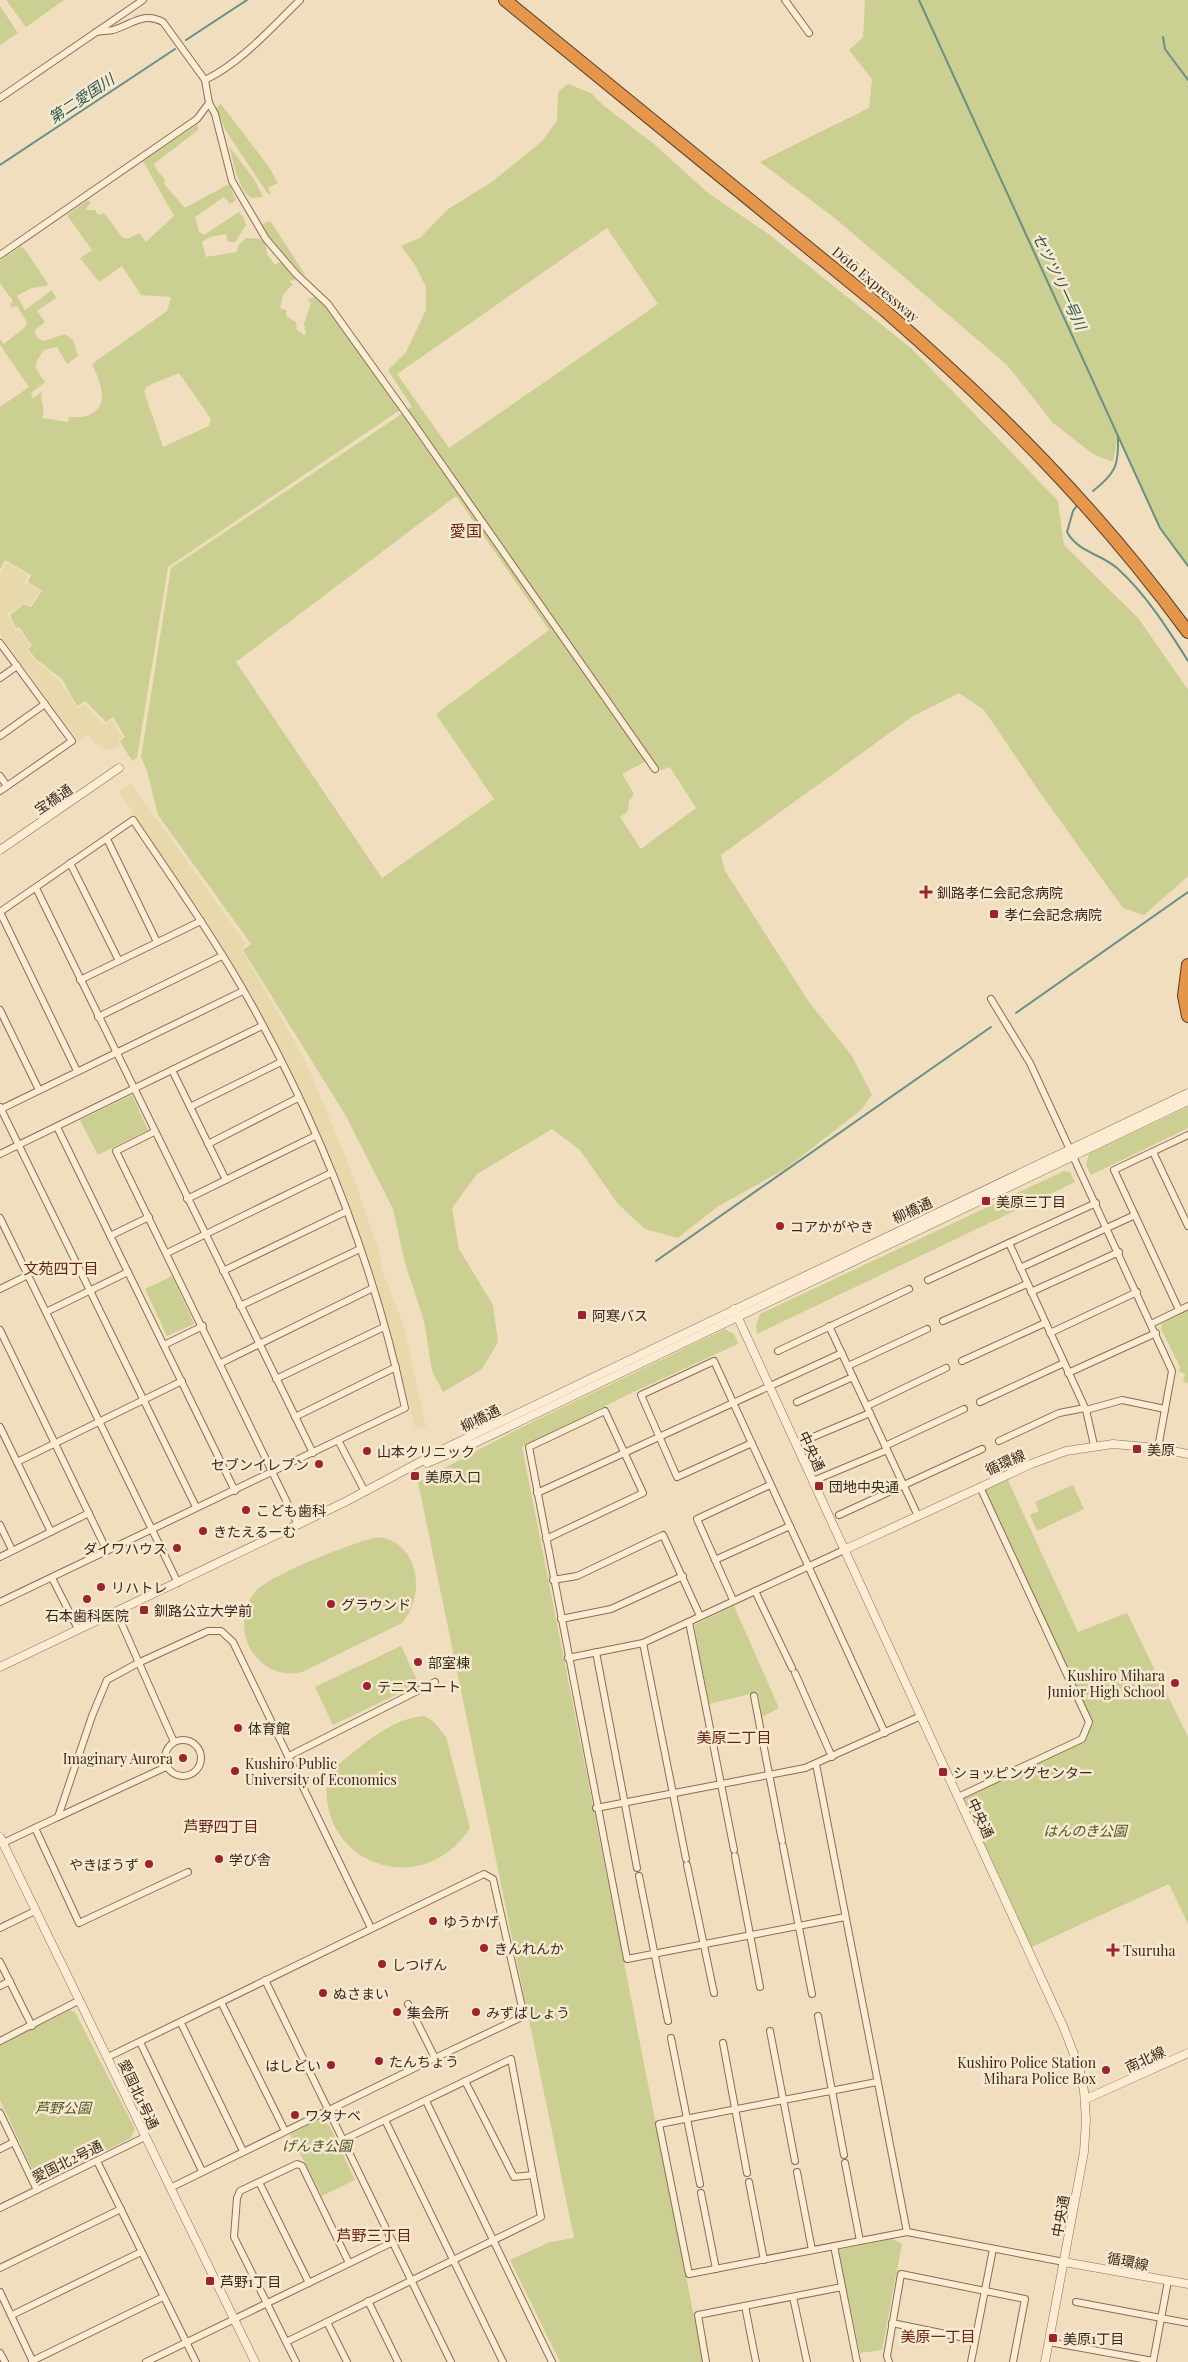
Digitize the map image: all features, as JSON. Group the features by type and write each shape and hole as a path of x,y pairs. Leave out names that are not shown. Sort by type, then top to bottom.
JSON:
{"highway":[{"name":"Dōtō Expressway","path":"505,0 882,308 942,360 1031,446 1103,523 1153,584 1188,632"},
{"name":"Dōtō Expressway","path":"517,0 804,234 947,354 1058,462 1115,526 1188,618"},
{"path":"1188,966 1184,996 1188,1016"}],"street":[{"path":"0,98 143,0"},
{"path":"205,80 220,73 300,0"},
{"path":"785,0 809,33"},
{"path":"96,32 114,30 146,16 155,17 163,22 205,80 209,103 215,114 232,181 266,239 296,274 328,304 655,769"},
{"path":"0,255 197,119 209,103"},
{"path":"0,643 72,741 0,791"},
{"path":"0,678 17,666"},
{"path":"0,736 45,704"},
{"name":"宝橋通","path":"0,850 120,768"},
{"path":"0,776 7,786"},
{"path":"0,1602 405,1408 396,1366 373,1288 347,1211 298,1098 243,991 201,921 133,820 0,912 77,1071"},
{"path":"107,839 157,942"},
{"path":"70,863 118,961"},
{"path":"36,888 222,1271 313,1453"},
{"path":"80,980 201,921"},
{"path":"98,1017 222,956"},
{"path":"196,1507 1,1108 243,991"},
{"path":"991,1000 1030,1063 1108,1228 1172,1371 1158,1448"},
{"path":"0,1010 39,1090"},
{"path":"0,1154 262,1026"},
{"path":"190,1107 281,1062"},
{"path":"172,1070 226,1180"},
{"name":"柳橋通","path":"0,1667 298,1525 404,1472 450,1446 735,1313 1072,1152 1188,1093"},
{"path":"208,1144 298,1098"},
{"name":"柳橋通","path":"1072,1152 1188,1101"},
{"path":"57,1127 235,1490"},
{"path":"154,1132 116,1151 150,1217 298,1525"},
{"path":"1179,1310 1114,1170 1188,1135"},
{"path":"187,1199 315,1136"},
{"path":"1153,1152 1188,1226"},
{"path":"167,1253 331,1173"},
{"path":"928,1280 1096,1203"},
{"path":"222,1271 347,1211"},
{"path":"1020,1268 1135,1215"},
{"path":"110,1236 150,1217"},
{"path":"0,1218 178,1583"},
{"path":"1009,1243 1085,1409 1094,1445"},
{"path":"240,1306 360,1249"},
{"path":"1031,1292 1118,1252"},
{"path":"46,1312 128,1272"},
{"path":"0,1289 28,1275"},
{"path":"943,1322 1027,1284"},
{"path":"221,1363 258,1343 373,1288"},
{"path":"778,1351 909,1289"},
{"path":"1050,1332 1136,1292"},
{"path":"1151,1324 1188,1306"},
{"name":"中央通","path":"735,1313 1063,2026 1082,2078 1086,2099 1084,2152 1045,2362"},
{"path":"962,1360 1045,1323"},
{"path":"164,1345 203,1326"},
{"path":"829,1326 918,1516"},
{"path":"276,1379 384,1327"},
{"path":"848,1366 927,1329"},
{"path":"1068,1373 1156,1333"},
{"path":"1,1334 56,1443 107,1551"},
{"path":"537,1493 842,1353"},
{"path":"752,1443 677,1476 658,1437 641,1395 714,1361 752,1443 770,1485 810,1566 885,1733"},
{"path":"980,1402 1064,1364"},
{"path":"295,1417 396,1366"},
{"path":"867,1406 946,1368"},
{"path":"797,1402 853,1377"},
{"path":"17,1462 182,1382"},
{"path":"999,1441 1059,1413 1122,1400 1165,1409"},
{"path":"812,1482 964,1409"},
{"path":"546,1539 643,1493 605,1411 529,1447 553,1580 596,1808 628,1959 845,1917"},
{"path":"813,1437 870,1413"},
{"path":"0,1427 51,1532"},
{"path":"338,1440 365,1492"},
{"name":"循環線","path":"844,1550 980,1487 1066,1450 1113,1444 1158,1448 1188,1454"},
{"path":"839,1515 982,1449"},
{"path":"733,1600 697,1518 770,1485"},
{"path":"958,1797 1082,1739 1089,1722 980,1487"},
{"path":"0,1556 89,1514"},
{"path":"0,1525 12,1550"},
{"path":"715,1560 790,1526"},
{"path":"553,1580 577,1576 663,1535 700,1616"},
{"path":"568,1658 644,1643 844,1550"},
{"path":"561,1619 611,1609 683,1576"},
{"path":"52,1578 78,1629"},
{"path":"755,1591 794,1670 832,1757"},
{"path":"116,1611 174,1742"},
{"path":"689,1622 760,1986"},
{"path":"58,1817 107,1680 138,1663 208,1631 216,1630 224,1633 232,1642 371,1928"},
{"path":"644,1643 686,1862 714,1993"},
{"path":"596,1652 638,1868"},
{"path":"289,1756 435,1682"},
{"path":"754,1696 812,1994"},
{"path":"596,1808 770,1775 816,1764 921,1716"},
{"path":"183,1740 197,1746 201,1752 200,1766 191,1775 185,1777 177,1776 166,1767 166,1752 174,1742 183,1740"},
{"path":"816,1764 907,2232"},
{"path":"2,1840 35,1828 166,1767"},
{"path":"35,1828 79,1923 188,1872"},
{"name":"愛国北1号通","path":"2,1840 255,2362"},
{"path":"108,2057 484,1874 493,1879 524,2016 170,2188"},
{"path":"639,1876 668,2021"},
{"path":"0,1928 35,1911"},
{"path":"0,1962 32,2026"},
{"path":"265,1980 451,2362"},
{"path":"0,1986 10,1981"},
{"path":"0,2041 80,2000"},
{"path":"221,2002 285,2131"},
{"path":"408,2004 435,2058"},
{"path":"818,2016 844,2155"},
{"path":"181,2023 243,2151"},
{"path":"770,2031 795,2161"},
{"path":"671,2038 700,2184"},
{"path":"140,2042 202,2171"},
{"path":"723,2043 747,2173"},
{"name":"南北線","path":"1086,2099 1188,2054"},
{"path":"286,2342 541,2217 511,2059 343,2140"},
{"path":"465,2081 514,2177 533,2175"},
{"path":"877,2082 658,2124 689,2274 907,2232 1064,2262"},
{"path":"426,2100 552,2362"},
{"path":"0,2112 37,2190"},
{"path":"385,2120 503,2362"},
{"name":"愛国北2号通","path":"0,2208 145,2137"},
{"path":"0,2149 14,2142"},
{"path":"97,2161 196,2362"},
{"path":"845,2163 860,2241"},
{"path":"296,2362 234,2237 237,2198 240,2191 297,2164 302,2166 349,2264"},
{"path":"797,2172 812,2250"},
{"path":"259,2182 309,2283"},
{"path":"749,2182 764,2260"},
{"path":"701,2193 716,2269"},
{"path":"0,2268 121,2209"},
{"path":"146,2362 393,2242"},
{"path":"834,2246 857,2362"},
{"path":"971,2362 993,2248"},
{"path":"12,2315 141,2252"},
{"name":"循環線","path":"1064,2262 1188,2284"},
{"path":"889,2362 887,2356 902,2274 1025,2299 1013,2362"},
{"path":"1049,2342 1153,2361 1168,2281"},
{"path":"706,2362 698,2315 842,2287"},
{"path":"0,2292 33,2361 163,2297"},
{"path":"793,2297 806,2362"},
{"path":"368,2301 398,2362"},
{"path":"1076,2302 1188,2323"},
{"path":"745,2306 756,2362"},
{"path":"327,2322 348,2362"},
{"path":"892,2323 975,2340"},
{"path":"0,2353 4,2362"}],"shaded area":[{"path":"6,563 28,575 24,582 40,591 30,605 25,602 8,614 15,629 18,629 30,646 26,650 60,681 77,708 85,704 101,722 106,724 112,720 122,737 118,741 120,746 106,750 97,745 88,735 79,742 0,635 0,574"},
{"path":"131,783 246,944 241,949 304,1058 347,1160 379,1250 383,1273 404,1326 426,1427 416,1430 375,1277 339,1178 273,1037 214,932 118,792"}],"green space":[{"path":"6,0 64,0 26,27"},
{"path":"865,0 1188,0 1188,566 1160,528 1118,435 1113,462 1093,454 1053,423 1007,365 836,219 760,162 869,108 872,79 849,50 863,37"},
{"path":"0,6 18,33 0,45"},
{"path":"568,84 591,93 604,106 654,144 708,193 770,235 912,349 1058,501 1064,545 1139,619 1188,690 1188,876 1144,915 1123,908 1041,794 984,710 959,693 913,716 721,855 725,871 809,1002 852,1056 872,1095 861,1110 785,1169 717,1207 678,1238 645,1229 618,1204 580,1150 552,1129 477,1174 452,1208 459,1249 493,1305 498,1342 482,1369 443,1392 432,1371 424,1321 405,1263 393,1209 346,1116 243,950 251,944 158,815 147,771 141,757 171,568 412,407 388,370 406,352 426,310 426,287 415,265 401,246 420,238 448,209 492,182 542,141 557,121 558,92","holes":["607,228 658,304 449,448 397,374","456,496 549,630 436,714 494,799 382,878 236,662","650,759 661,770 670,767 696,808 641,849 620,817 628,811 629,801 634,794 622,774"]},
{"path":"221,104 269,167 278,183 268,188 271,194 268,194 226,131 216,108"},
{"path":"198,124 198,130 154,164 158,172 165,179 164,184 185,208 229,184 236,200 230,204 224,197 195,217 199,232 204,235 239,212 244,218 246,225 235,242 228,242 226,234 210,237 202,242 206,257 237,252 238,246 246,238 261,239 266,245 267,254 275,265 282,261 296,278 294,281 291,280 290,283 293,284 283,295 280,308 286,310 286,316 296,322 297,330 304,335 306,334 304,324 311,303 307,300 317,296 326,304 400,410 168,567 137,758 132,761 120,741 125,737 113,717 106,722 85,701 77,706 62,679 36,659 28,649 32,646 19,627 16,628 10,615 24,604 31,607 42,591 28,582 31,575 5,560 0,569 0,407 29,387 0,345 0,339 4,344 25,327 27,322 17,306 12,308 10,304 13,301 0,283 0,261 20,247 24,248 48,284 31,288 17,296 25,310 52,290 56,298 37,311 45,322 34,331 37,338 44,341 65,334 73,340 78,356 67,364 57,347 44,350 36,363 37,369 45,382 31,393 33,398 42,392 42,418 68,422 69,417 85,417 96,411 102,399 102,392 92,364 167,311 171,297 141,295 122,266 99,282 80,258 92,250 67,215 88,200 91,202 85,210 95,210 98,215 104,213 122,237 127,239 139,233 146,242 174,216 143,161","holes":["179,373 211,419 209,426 163,447 144,391 147,386"]},
{"path":"229,146 254,179 263,197 251,198 242,188"},
{"path":"268,221 271,222 306,276 298,270 265,232 262,225"},
{"path":"132,1095 148,1130 98,1155 80,1120"},
{"path":"1188,1107 1188,1128 1091,1175 1086,1165 1089,1154"},
{"path":"1064,1171 1070,1172 1075,1182 757,1334 756,1325 760,1314"},
{"path":"172,1276 194,1324 167,1336 145,1289"},
{"path":"1188,1311 1188,1383 1183,1382 1185,1374 1179,1371 1180,1367 1161,1329 1162,1324"},
{"path":"725,1329 734,1334 738,1344 629,1394 522,1447 703,2362 560,2362 510,2260 550,2242 574,2238 418,1482 518,1429"},
{"name":"はんのき公園","path":"1006,1476 1078,1632 1127,1613 1188,1737 1188,1924 1169,1884 1027,1949 958,1797 1082,1739 1089,1722 980,1487"},
{"path":"1073,1485 1084,1509 1037,1531 1030,1515 1039,1511 1035,1502"},
{"name":"グラウンド","path":"379,1537 393,1541 403,1549 411,1560 415,1572 416,1586 414,1599 410,1612 402,1623 302,1672 286,1673 271,1669 260,1661 251,1649 245,1636 244,1621 247,1606 255,1592 276,1577 294,1568 352,1545"},
{"path":"734,1606 779,1708 762,1717 758,1692 709,1704 694,1625"},
{"name":"テニスコート","path":"401,1646 419,1684 333,1725 315,1687"},
{"path":"424,1716 434,1722 446,1737 470,1828 449,1851 425,1864 399,1867 375,1862 353,1850 337,1830 327,1804 328,1773 385,1729 411,1718"},
{"name":"芦野公園","path":"70,2010 75,2012 135,2129 131,2138 45,2181 36,2177 0,2100 0,2045"},
{"name":"げんき公園","path":"319,2119 329,2125 355,2180 322,2196 290,2134"},
{"path":"892,2239 902,2244 882,2350 860,2353 838,2250"}],"waterway":[{"name":"第二愛国川","path":"186,40 247,0"},
{"name":"セツツリ一号川","path":"919,0 1160,528 1188,566"},
{"path":"1163,37 1165,49 1188,80"},
{"name":"第二愛国川","path":"0,165 175,49"},
{"path":"1093,491 1107,479 1114,468 1118,454 1118,436"},
{"path":"1078,504 1073,511 1067,532 1077,544 1111,563 1127,578 1155,612 1188,661"},
{"path":"1016,1013 1188,892"},
{"path":"656,1261 991,1027"}],"place":[{"name":"釧路孝仁会記念病院","path":"926,892"},
{"name":"孝仁会記念病院","path":"994,914"},
{"name":"美原三丁目","path":"986,1201"},
{"name":"コアかがやき","path":"780,1226"},
{"name":"阿寒バス","path":"582,1315"},
{"name":"美原","path":"1137,1449"},
{"name":"山本クリニック","path":"367,1451"},
{"name":"セブンイレブン","path":"319,1464"},
{"name":"美原入口","path":"415,1476"},
{"name":"団地中央通","path":"819,1486"},
{"name":"こども歯科","path":"246,1510"},
{"name":"きたえるーむ","path":"203,1531"},
{"name":"ダイワハウス","path":"177,1548"},
{"name":"リハトレ","path":"101,1587"},
{"name":"石本歯科医院","path":"87,1599"},
{"name":"グラウンド","path":"331,1604"},
{"name":"釧路公立大学前","path":"144,1610"},
{"name":"部室棟","path":"418,1662"},
{"name":"Kushiro Mihara Junior High School","path":"1175,1683"},
{"name":"テニスコート","path":"367,1686"},
{"name":"体育館","path":"238,1728"},
{"name":"Imaginary Aurora","path":"183,1758"},
{"name":"Kushiro Public University of Economics","path":"235,1771"},
{"name":"ショッピングセンター","path":"943,1772"},
{"name":"学び舎","path":"219,1859"},
{"name":"やきぼうず","path":"149,1864"},
{"name":"ゆうかげ","path":"433,1921"},
{"name":"きんれんか","path":"484,1948"},
{"name":"Tsuruha","path":"1113,1950"},
{"name":"しつげん","path":"382,1964"},
{"name":"ぬさまい","path":"323,1993"},
{"name":"集会所","path":"397,2012"},
{"name":"みずばしょう","path":"476,2012"},
{"name":"たんちょう","path":"379,2061"},
{"name":"はしどい","path":"331,2065"},
{"name":"Kushiro Police Station Mihara Police Box","path":"1106,2070"},
{"name":"ワタナベ","path":"295,2115"},
{"name":"芦野1丁目","path":"210,2281"},
{"name":"美原1丁目","path":"1053,2338"}],"district":[{"name":"愛国","path":"466,530"},
{"name":"文苑四丁目","path":"61,1268"},
{"name":"美原二丁目","path":"734,1737"},
{"name":"芦野四丁目","path":"221,1826"},
{"name":"芦野三丁目","path":"374,2235"},
{"name":"美原一丁目","path":"938,2336"}]}
